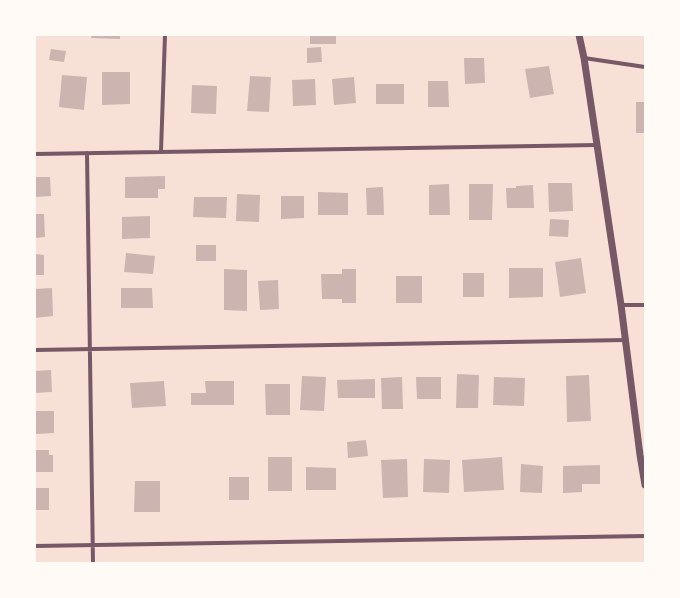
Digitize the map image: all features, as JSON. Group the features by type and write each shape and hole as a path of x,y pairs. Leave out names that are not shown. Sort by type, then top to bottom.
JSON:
{"street":[{"path":"161,151 165,35"},
{"path":"579,35 598,144 645,485"},
{"path":"584,58 645,67"},
{"path":"35,154 598,144"},
{"path":"87,153 93,563"},
{"path":"621,305 645,305"},
{"path":"35,350 626,340"},
{"path":"35,546 645,536"}],"building":[{"path":"92,35 120,35 120,39 91,38"},
{"path":"310,35 336,35 336,44 310,44"},
{"path":"321,47 322,62 307,63 307,48"},
{"path":"51,49 66,51 64,62 49,60"},
{"path":"464,58 484,58 485,83 465,84"},
{"path":"549,66 554,94 530,98 525,69"},
{"path":"102,72 130,72 130,104 102,105"},
{"path":"62,75 87,77 84,110 59,107"},
{"path":"250,76 271,77 269,112 247,111"},
{"path":"354,77 356,103 334,105 332,79"},
{"path":"315,79 316,105 293,106 292,80"},
{"path":"428,81 448,81 449,107 428,107"},
{"path":"376,84 404,84 404,104 376,104"},
{"path":"192,85 217,86 216,114 191,113"},
{"path":"636,102 645,102 645,133 636,133"},
{"path":"165,176 165,189 158,189 158,198 125,198 125,177"},
{"path":"35,177 50,177 51,196 35,197"},
{"path":"548,183 572,183 573,211 549,212"},
{"path":"449,184 450,215 429,215 429,185"},
{"path":"469,184 493,184 492,220 469,220"},
{"path":"533,185 534,208 507,208 506,188"},
{"path":"383,187 384,215 367,215 366,188"},
{"path":"318,192 348,193 348,215 318,215"},
{"path":"237,194 260,195 259,222 236,221"},
{"path":"281,196 304,196 304,218 281,219"},
{"path":"194,197 227,197 226,218 193,217"},
{"path":"35,214 44,214 45,237 35,238"},
{"path":"150,216 150,238 122,239 122,217"},
{"path":"550,219 569,220 568,237 549,236"},
{"path":"196,245 216,245 216,261 196,261"},
{"path":"126,253 155,256 153,274 124,272"},
{"path":"35,254 44,255 44,275 35,275"},
{"path":"581,258 586,293 560,297 555,262"},
{"path":"509,268 543,268 543,297 509,298"},
{"path":"224,269 247,270 247,311 224,310"},
{"path":"342,269 356,269 356,303 342,303 342,299 322,299 321,274 342,274"},
{"path":"463,273 484,273 484,297 463,297"},
{"path":"396,276 422,276 422,303 396,303"},
{"path":"278,280 279,309 260,310 258,281"},
{"path":"52,288 53,316 35,318 35,289"},
{"path":"121,288 152,288 153,308 121,308"},
{"path":"51,370 52,392 35,393 35,371"},
{"path":"457,374 479,375 478,408 456,408"},
{"path":"589,375 591,421 567,422 566,376"},
{"path":"302,376 326,377 324,411 300,410"},
{"path":"402,377 403,409 382,409 381,378"},
{"path":"416,377 441,377 441,399 417,399"},
{"path":"494,377 525,378 524,406 493,405"},
{"path":"375,379 375,398 338,398 337,380"},
{"path":"164,381 166,406 132,408 130,383"},
{"path":"205,381 234,381 234,405 191,405 191,393 206,393"},
{"path":"265,384 290,384 290,415 266,415"},
{"path":"35,411 54,411 54,433 35,434"},
{"path":"366,440 368,456 348,458 347,442"},
{"path":"35,450 49,450 49,455 53,455 53,472 35,472"},
{"path":"268,457 292,457 292,491 268,491"},
{"path":"502,457 504,490 464,492 462,460"},
{"path":"407,459 408,497 383,498 381,460"},
{"path":"424,459 450,460 449,493 423,492"},
{"path":"521,464 543,466 542,493 520,492"},
{"path":"600,465 600,484 582,484 582,492 563,493 563,466"},
{"path":"306,467 336,468 336,490 306,490"},
{"path":"229,477 249,477 249,500 229,500"},
{"path":"135,481 160,481 160,512 134,512"},
{"path":"35,488 49,488 49,510 35,510"}]}
